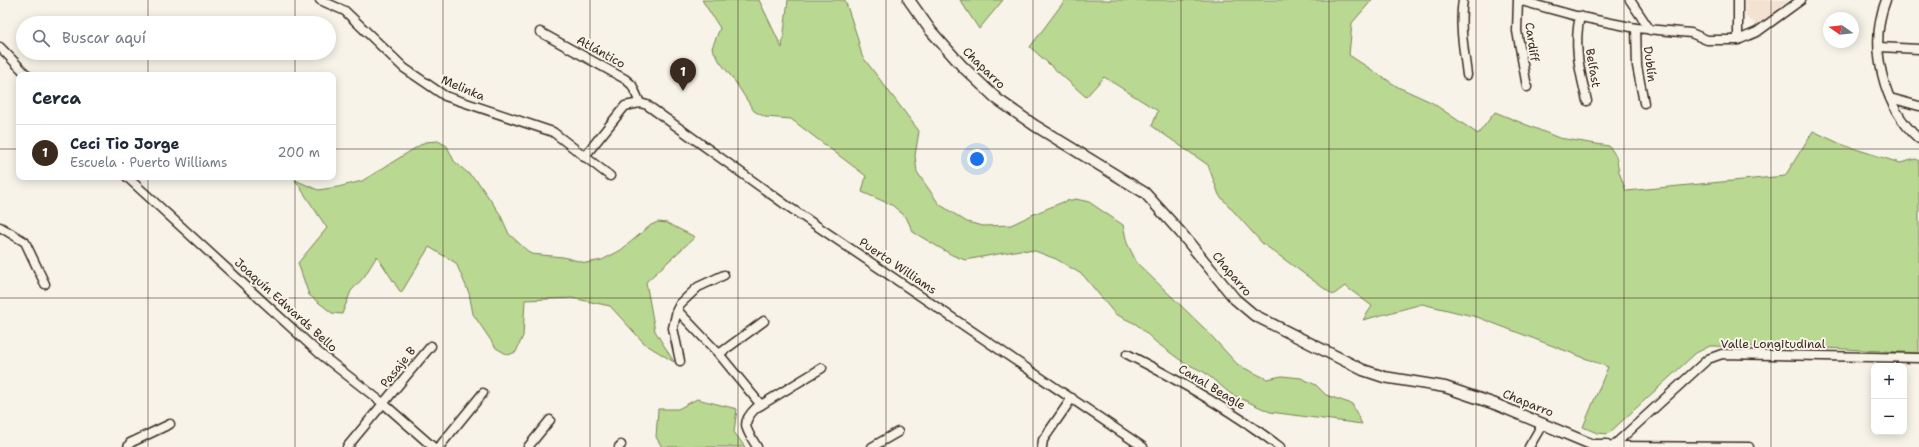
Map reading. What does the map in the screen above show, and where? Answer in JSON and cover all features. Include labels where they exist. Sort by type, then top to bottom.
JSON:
[{"type":"street","name":"Melinka","points":[[320,0],[345,11],[404,68],[445,96],[552,132],[610,176]]},
{"type":"street","name":"Chaparro","points":[[909,0],[931,31],[962,66],[997,99],[1034,125],[1145,193],[1235,299],[1254,316],[1363,370],[1384,377],[1445,387],[1543,423],[1593,446],[1609,446]]},
{"type":"street","points":[[1463,0],[1461,31],[1467,75]]},
{"type":"street","points":[[1518,0],[1580,16],[1636,28],[1691,33],[1707,40],[1738,40],[1757,32],[1801,0]]},
{"type":"street","name":"Cardiff","points":[[1518,0],[1518,31],[1527,87]]},
{"type":"street","points":[[1630,0],[1650,30]]},
{"type":"street","points":[[1738,0],[1738,40]]},
{"type":"street","points":[[1886,0],[1880,20],[1879,47],[1882,75],[1898,117],[1919,140]]},
{"type":"street","name":"Belfast","points":[[1580,16],[1577,31],[1576,54],[1587,101]]},
{"type":"street","name":"Dublín","points":[[1636,28],[1637,66],[1644,103]]},
{"type":"street","name":"Atlántico","points":[[540,32],[625,79],[636,92],[640,103]]},
{"type":"street","points":[[0,47],[24,72]]},
{"type":"street","points":[[1879,47],[1919,49]]},
{"type":"street","points":[[1890,98],[1919,106]]},
{"type":"street","points":[[584,157],[625,106],[640,103]]},
{"type":"street","name":"Puerto Williams","points":[[640,103],[647,105],[786,205],[1143,447]]},
{"type":"street","name":"Joaquín Edwards Bello","points":[[130,180],[319,353],[384,404],[433,447]]},
{"type":"street","points":[[0,227],[25,242],[45,284]]},
{"type":"street","points":[[680,361],[673,328],[680,304],[698,286],[724,275]]},
{"type":"street","points":[[677,310],[719,354],[761,405]]},
{"type":"street","points":[[719,354],[764,322]]},
{"type":"street","name":"Pasaje B","points":[[347,447],[431,346]]},
{"type":"street","name":"Canal Beagle","points":[[1126,354],[1168,374],[1248,422],[1280,447]]},
{"type":"street","name":"Valle Longitudinal","points":[[1609,446],[1708,359],[1715,355],[1919,358]]},
{"type":"street","points":[[757,447],[748,432],[745,422],[750,413],[822,368]]},
{"type":"street","points":[[439,447],[483,393]]},
{"type":"street","points":[[1042,447],[1043,440],[1072,398]]},
{"type":"street","points":[[528,447],[550,420]]},
{"type":"street","points":[[1529,447],[1543,423]]},
{"type":"street","points":[[128,447],[130,443],[170,424]]},
{"type":"street","points":[[872,447],[898,432]]},
{"type":"street","points":[[1609,446],[1749,447]]},
{"type":"shaded area","points":[[1746,0],[1789,0],[1757,25],[1745,16]]},
{"type":"green space","points":[[702,0],[759,0],[782,48],[788,0],[845,0],[862,56],[919,131],[915,156],[917,172],[939,204],[967,222],[983,226],[1011,225],[1063,202],[1076,199],[1089,202],[1123,225],[1127,243],[1137,263],[1205,329],[1238,365],[1267,379],[1282,376],[1301,378],[1316,385],[1326,395],[1352,404],[1362,424],[1270,412],[1231,394],[1204,372],[1183,362],[1157,343],[1136,324],[1115,314],[1083,275],[1056,259],[1035,251],[1020,250],[965,260],[952,255],[913,232],[906,217],[892,205],[862,192],[866,176],[791,119],[765,117],[754,111],[712,48],[720,28]]},
{"type":"green space","points":[[960,0],[1003,0],[979,29]]},
{"type":"green space","points":[[1065,0],[1372,0],[1352,23],[1349,55],[1398,87],[1431,102],[1478,134],[1495,112],[1559,138],[1609,146],[1616,156],[1619,172],[1626,191],[1785,176],[1813,131],[1843,145],[1900,163],[1916,159],[1919,161],[1919,353],[1826,348],[1710,346],[1696,353],[1608,434],[1597,433],[1583,427],[1608,367],[1477,317],[1422,304],[1363,320],[1372,306],[1345,286],[1333,295],[1262,243],[1219,195],[1208,165],[1152,126],[1158,111],[1104,77],[1086,97],[1030,47]]},
{"type":"green space","points":[[438,141],[447,146],[454,161],[478,182],[500,214],[509,234],[531,254],[563,257],[586,263],[602,260],[621,250],[651,225],[658,222],[667,223],[695,237],[646,282],[655,331],[674,362],[645,344],[610,306],[572,298],[525,300],[523,336],[516,352],[508,355],[496,348],[473,314],[469,293],[456,263],[429,247],[401,293],[377,256],[364,277],[351,291],[342,314],[332,313],[309,295],[298,263],[327,228],[295,180],[318,190],[362,181],[425,142]]},
{"type":"green space","points":[[697,399],[737,409],[734,432],[745,447],[662,447],[656,437],[658,409],[678,409]]},
{"type":"place","name":"Ceci Tio Jorge","points":[[683,91]]}]
